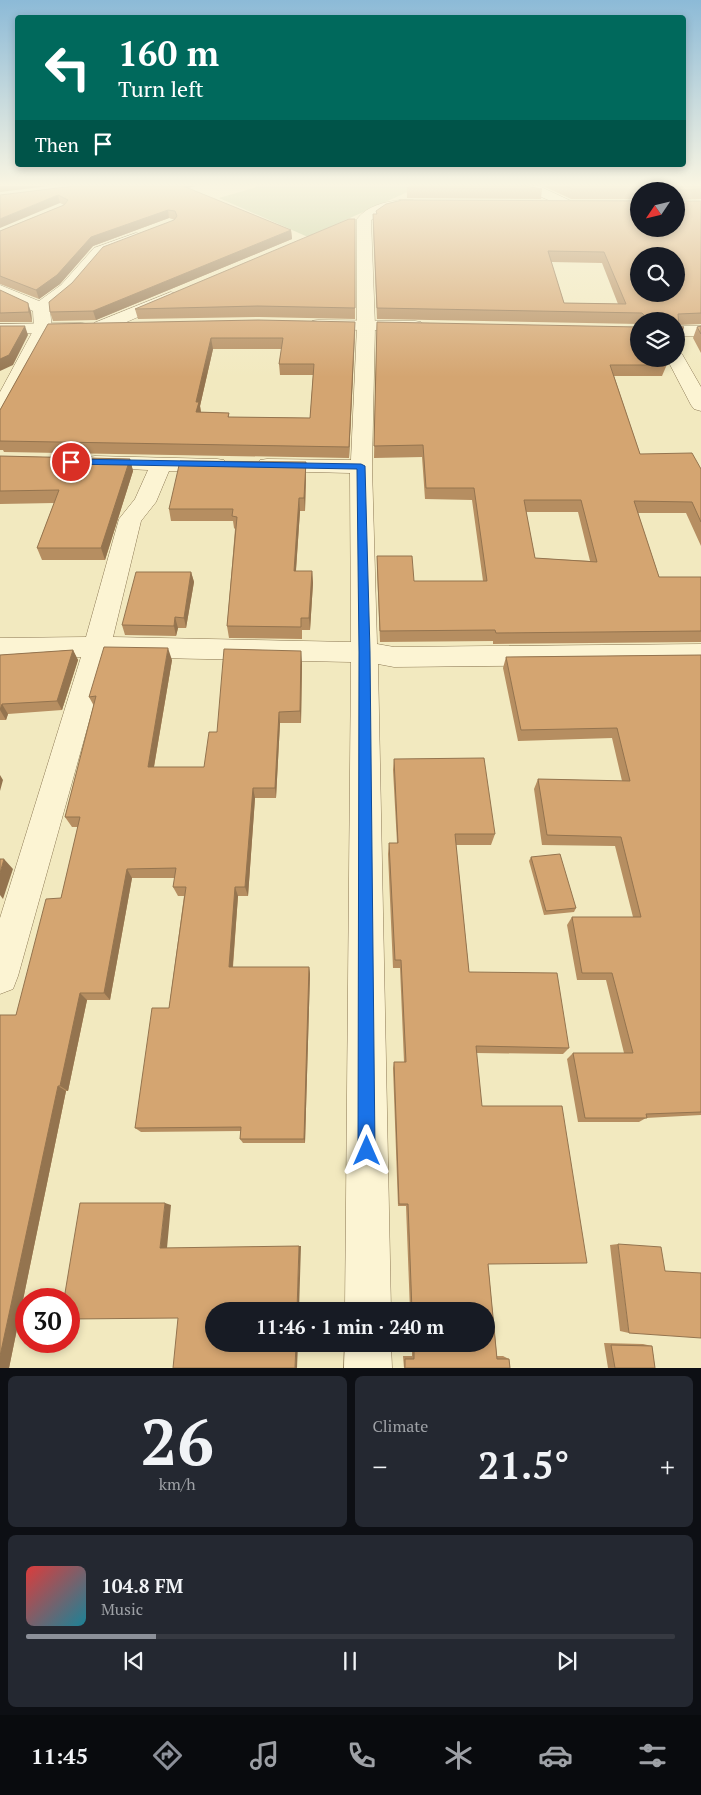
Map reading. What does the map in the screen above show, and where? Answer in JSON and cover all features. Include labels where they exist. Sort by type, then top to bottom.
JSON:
[{"type":"street","points":[[41,308],[67,288],[102,250]]},
{"type":"street","points":[[358,250],[366,326],[361,466],[368,1302]]},
{"type":"street","points":[[0,290],[41,308]]},
{"type":"street","points":[[100,327],[182,292]]},
{"type":"street","points":[[0,410],[43,330],[41,308]]},
{"type":"street","points":[[298,325],[434,327]]},
{"type":"street","points":[[0,329],[43,330],[150,326]]},
{"type":"street","points":[[685,331],[701,331]]},
{"type":"street","points":[[681,367],[701,405]]},
{"type":"street","points":[[0,382],[20,373]]},
{"type":"street","points":[[76,462],[361,466]]},
{"type":"street","points":[[0,976],[97,647],[130,519],[145,502],[161,464]]},
{"type":"street","points":[[0,648],[97,647],[364,652],[394,657],[701,654]]},
{"type":"street","points":[[368,1352],[368,1368]]},
{"type":"building","points":[[0,250],[80,250],[57,275],[36,290],[0,276]]},
{"type":"building","points":[[101,250],[243,250],[93,311],[50,312],[49,302],[72,283]]},
{"type":"building","points":[[276,250],[355,250],[355,308],[258,306],[135,309]]},
{"type":"building","points":[[375,250],[630,250],[630,302],[685,302],[685,250],[701,250],[701,313],[377,308]],"holes":[[[548,251],[604,252],[626,304],[564,303]]]},
{"type":"building","points":[[0,290],[28,303],[29,312],[0,313]]},
{"type":"building","points":[[258,320],[355,322],[349,447],[0,441],[0,410],[48,324]],"holes":[[[211,338],[283,338],[279,364],[314,364],[310,418],[228,417],[229,413],[196,412],[199,402],[196,402]]]},
{"type":"building","points":[[377,322],[630,327],[630,365],[610,365],[640,454],[692,453],[701,469],[701,522],[692,502],[634,501],[659,577],[701,577],[701,631],[496,633],[495,630],[380,631],[377,556],[412,556],[414,581],[487,581],[474,488],[426,488],[423,445],[374,446]],"holes":[[[524,500],[581,500],[597,562],[535,558]]]},
{"type":"building","points":[[0,326],[25,326],[9,355],[0,359]]},
{"type":"building","points":[[701,326],[701,334],[697,327]]},
{"type":"building","points":[[0,456],[130,459],[101,548],[37,548],[59,490],[0,491]]},
{"type":"building","points":[[180,461],[306,462],[304,498],[299,498],[294,571],[312,571],[309,618],[301,618],[301,627],[227,626],[237,517],[232,516],[233,509],[169,509]]},
{"type":"building","points":[[136,572],[191,572],[184,618],[175,617],[174,626],[122,625]]},
{"type":"building","points":[[104,647],[168,648],[148,767],[204,767],[209,732],[217,732],[224,649],[301,651],[300,711],[279,712],[275,788],[253,788],[245,887],[235,887],[229,967],[309,967],[304,1139],[240,1139],[241,1127],[135,1128],[152,1008],[169,1008],[186,887],[173,887],[176,868],[127,869],[104,993],[80,993],[0,1356],[0,1015],[16,1015],[46,899],[61,898],[80,817],[65,817],[96,696],[89,697]]},
{"type":"building","points":[[73,650],[57,701],[2,704],[0,710],[0,655]]},
{"type":"building","points":[[701,655],[701,1112],[646,1114],[647,1118],[585,1118],[573,1053],[633,1053],[612,973],[582,973],[572,917],[641,917],[621,837],[547,835],[538,779],[630,781],[617,728],[521,730],[506,657]]},
{"type":"building","points":[[484,758],[495,834],[455,834],[469,972],[557,973],[569,1048],[476,1046],[482,1106],[562,1106],[587,1263],[488,1264],[492,1302],[412,1302],[408,1204],[399,1204],[394,1062],[406,1062],[401,960],[395,960],[389,843],[398,843],[394,759]]},
{"type":"building","points":[[560,854],[576,908],[546,911],[531,857]]},
{"type":"building","points":[[0,859],[4,859],[0,873]]},
{"type":"building","points":[[80,1203],[165,1203],[160,1248],[299,1246],[297,1302],[205,1302],[205,1352],[296,1352],[295,1368],[173,1368],[178,1318],[80,1319],[80,1288],[66,1288]]},
{"type":"building","points":[[618,1244],[661,1247],[665,1271],[701,1273],[701,1338],[629,1333]]},
{"type":"building","points":[[495,1338],[497,1359],[509,1359],[510,1368],[405,1368],[405,1359],[414,1359],[414,1352],[495,1352]]},
{"type":"building","points":[[611,1345],[652,1346],[655,1368],[615,1368]]},
{"type":"route","points":[[71,462],[361,466],[367,1151]]}]
